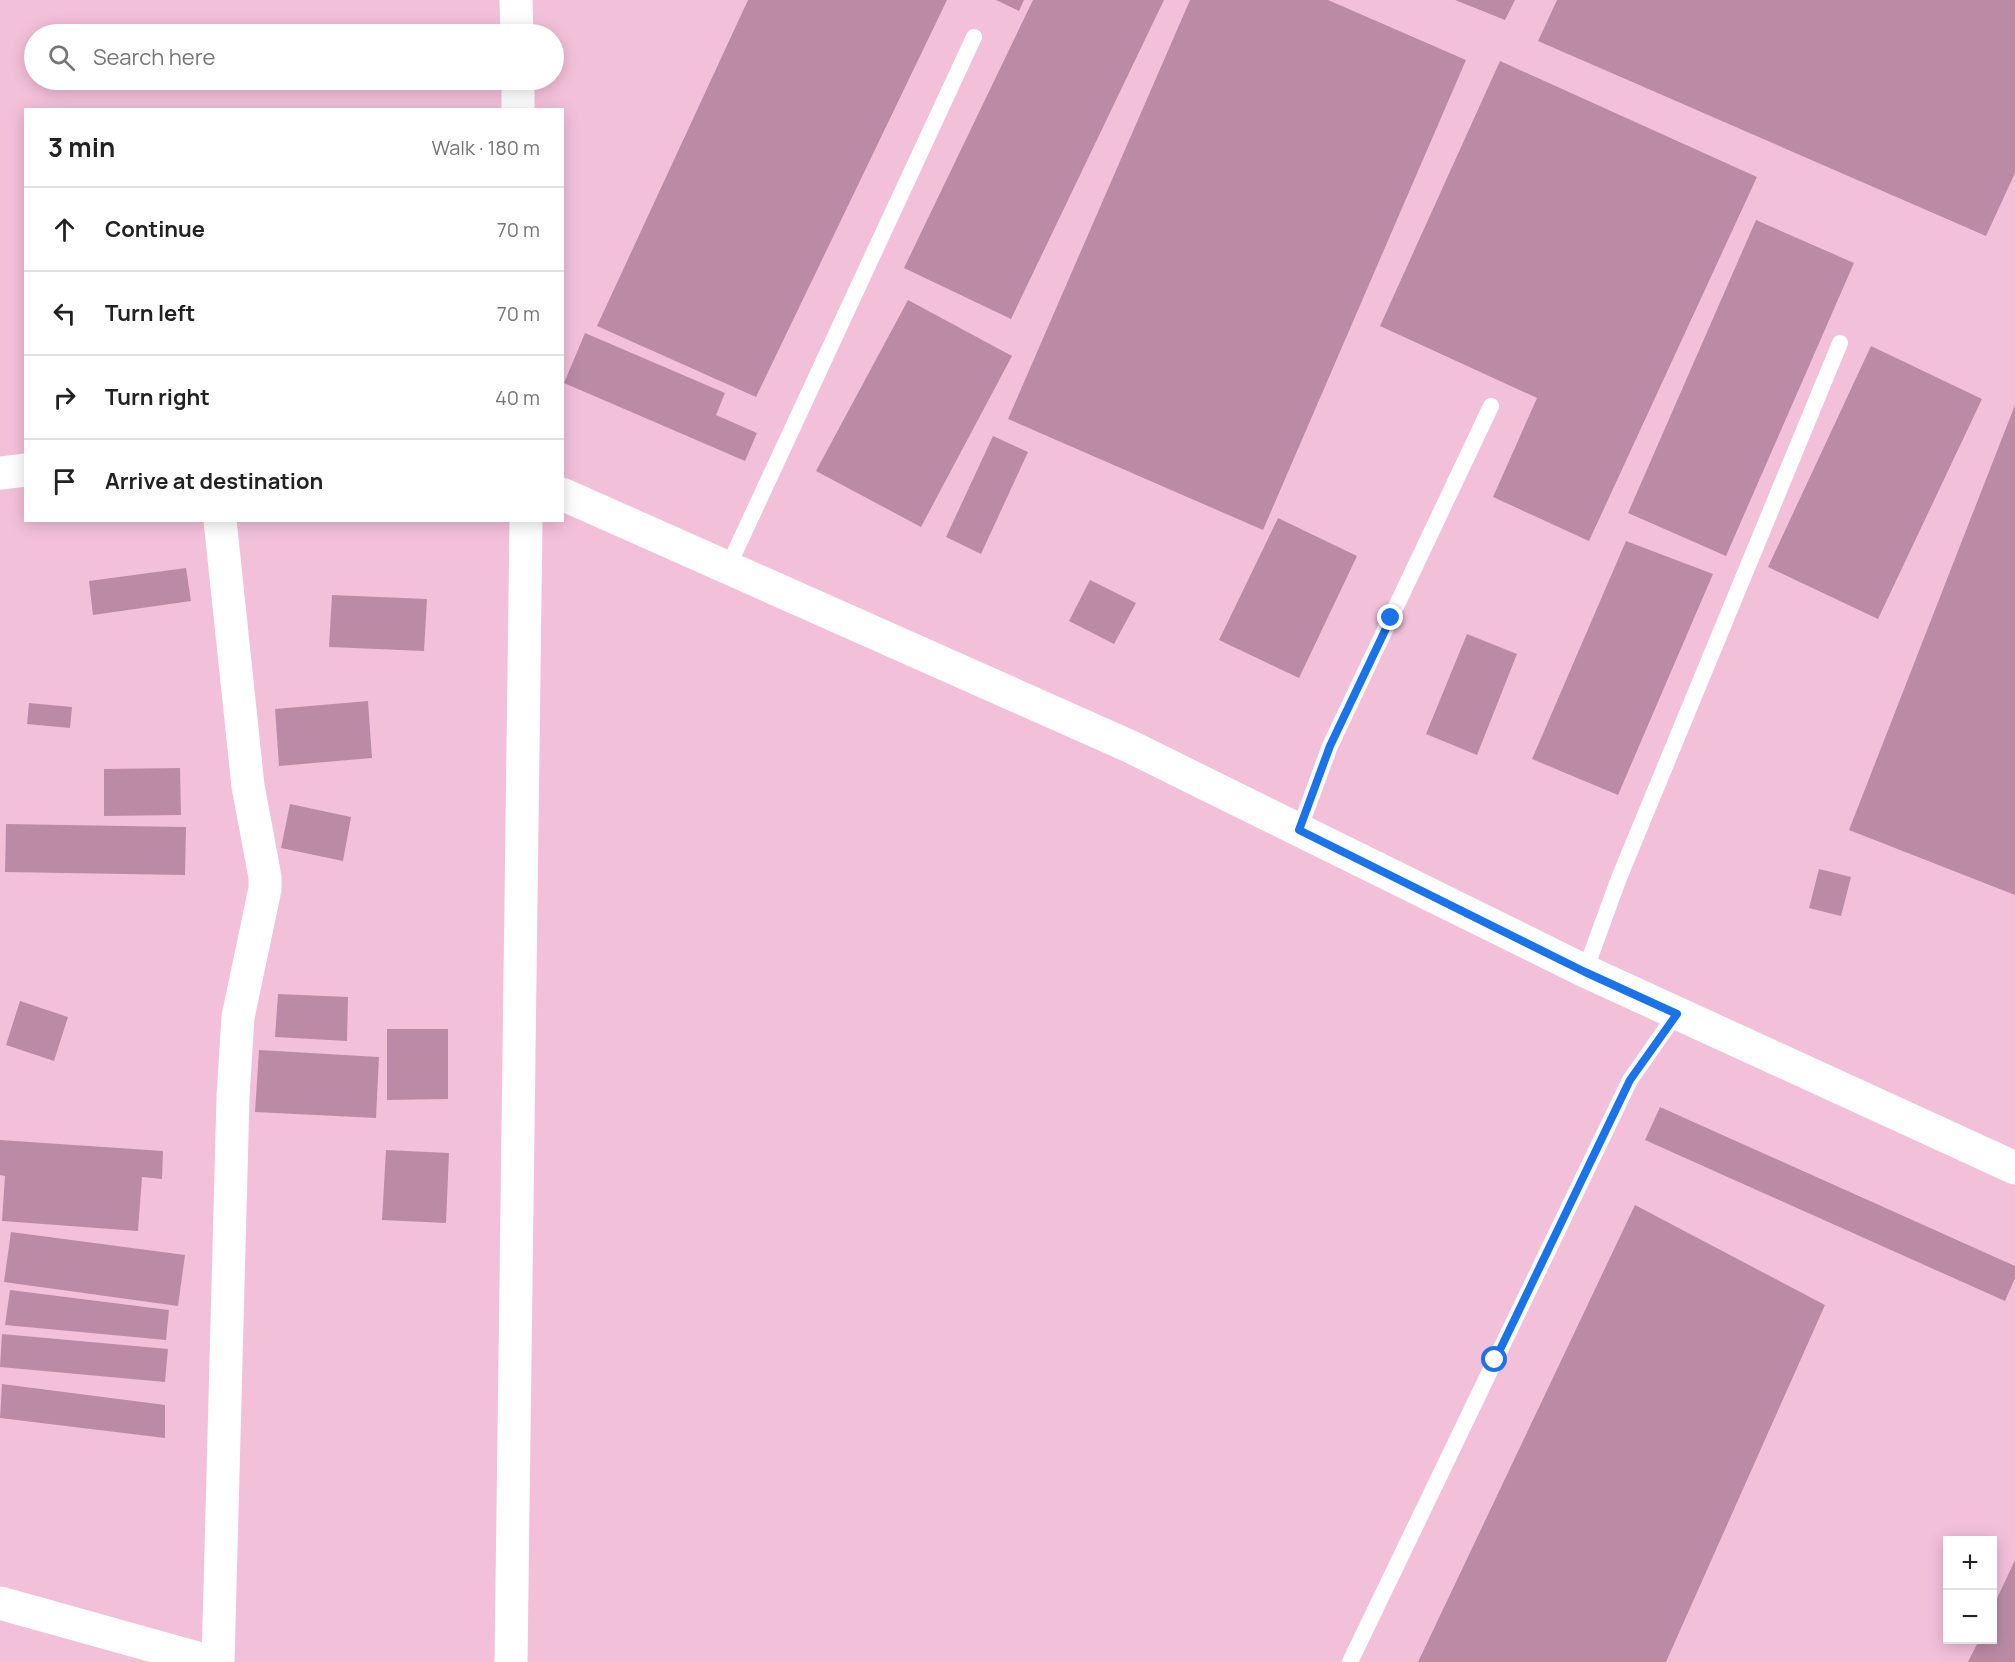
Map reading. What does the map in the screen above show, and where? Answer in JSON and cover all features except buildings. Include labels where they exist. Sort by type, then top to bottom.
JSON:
[{"type":"street","points":[[516,0],[517,24]]},
{"type":"street","points":[[518,90],[518,108]]},
{"type":"street","points":[[0,473],[24,470]]},
{"type":"street","points":[[564,495],[1129,746],[1585,972],[2015,1168]]},
{"type":"street","points":[[218,1662],[233,1096],[238,1017],[265,889],[265,877],[248,786],[220,522]]},
{"type":"street","points":[[511,1662],[526,522]]},
{"type":"street","points":[[0,1603],[211,1662]]},
{"type":"lane","points":[[728,567],[974,37]]},
{"type":"lane","points":[[1585,972],[1619,878],[1840,343]]},
{"type":"lane","points":[[1299,830],[1330,746],[1491,406]]},
{"type":"lane","points":[[1350,1662],[1630,1080],[1677,1014]]},
{"type":"route","points":[[1391,618],[1330,746],[1299,830],[1585,972],[1677,1014],[1630,1080],[1495,1360]]}]
